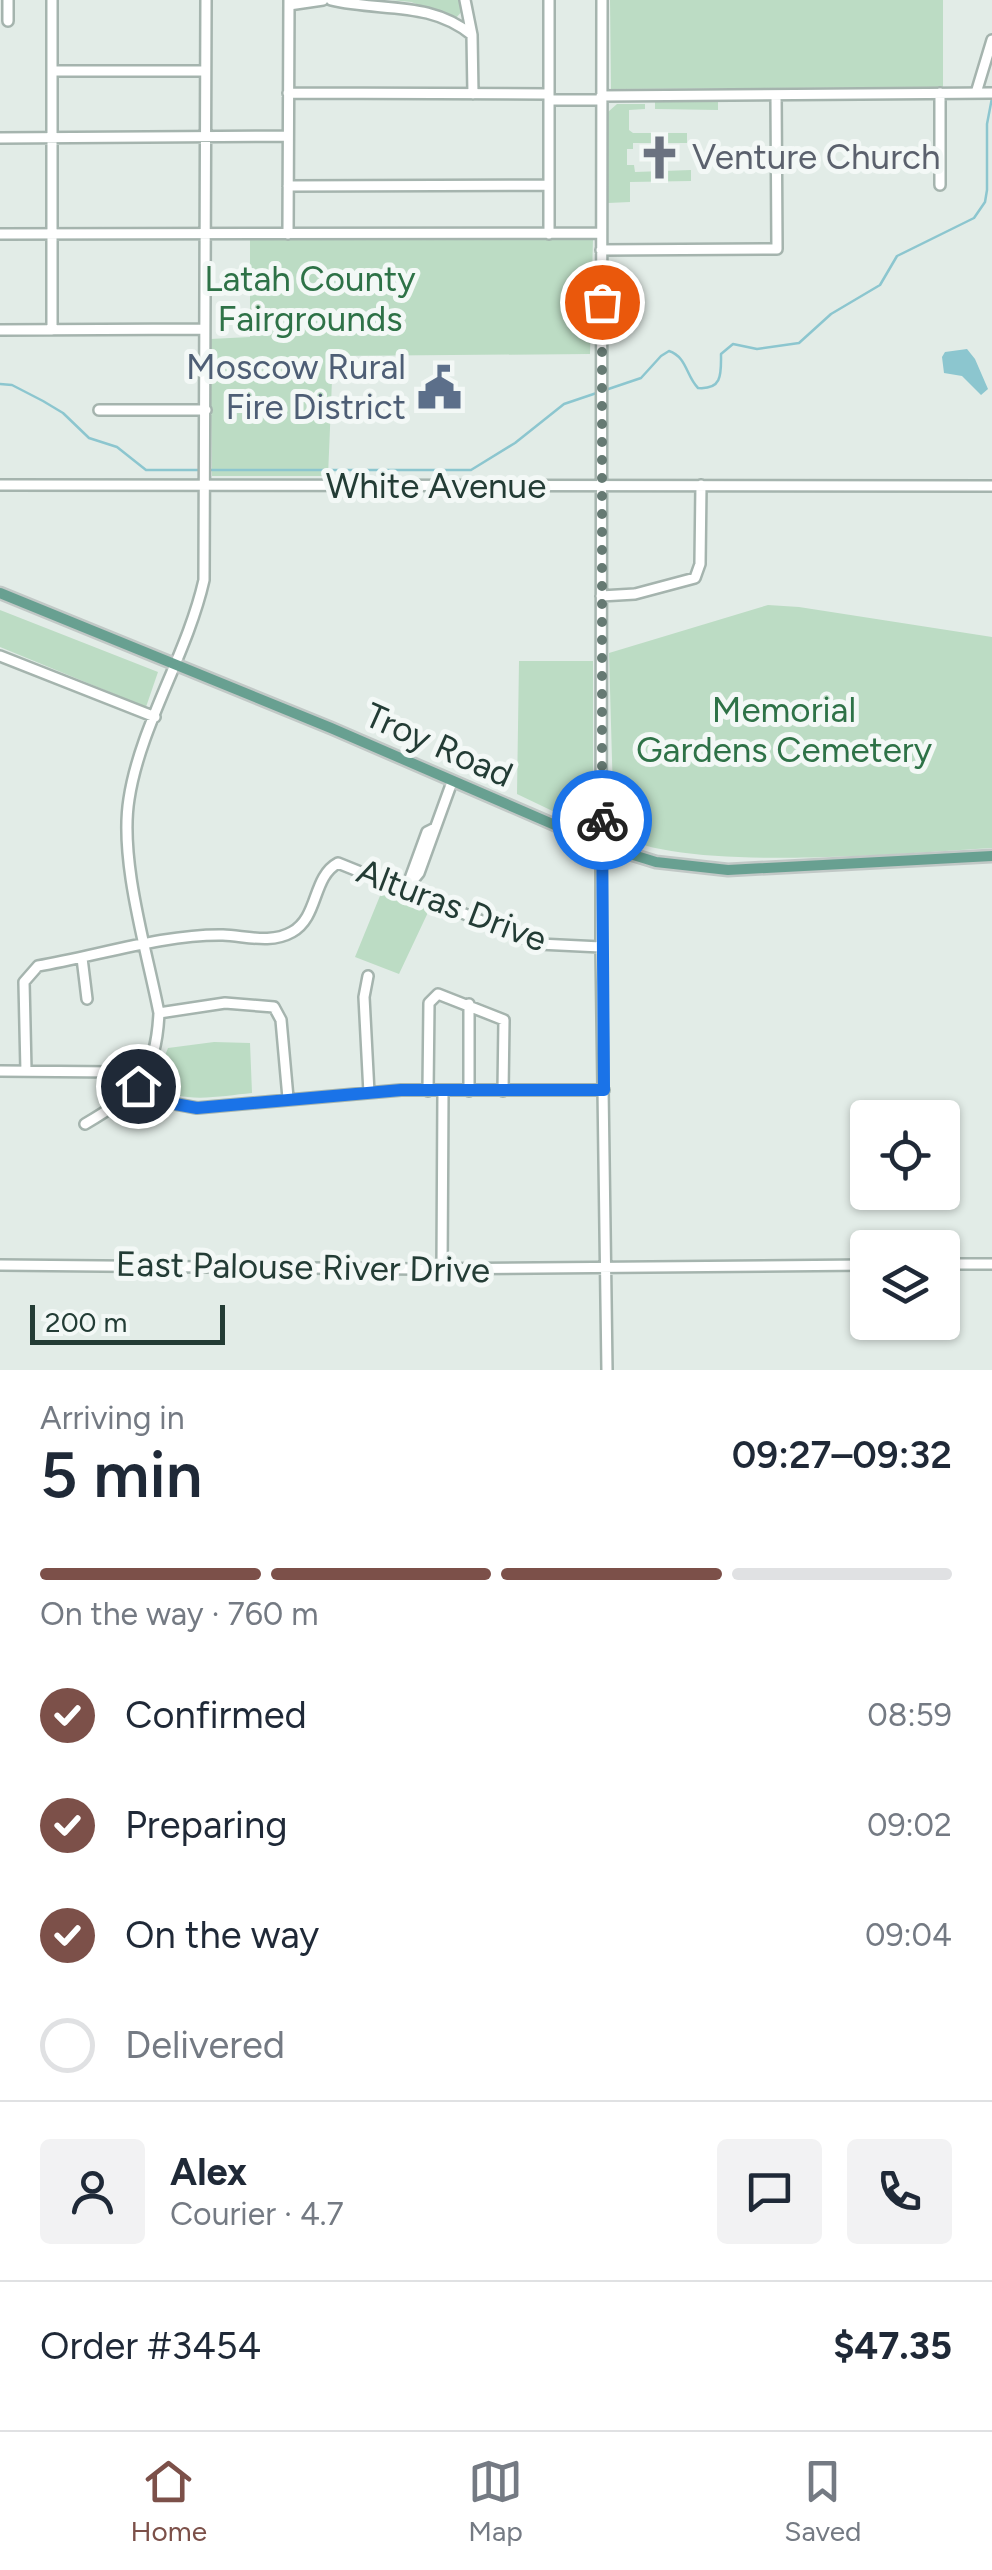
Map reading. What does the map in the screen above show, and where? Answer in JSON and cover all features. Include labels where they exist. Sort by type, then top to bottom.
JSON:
[{"type":"main road","name":"Troy Road","points":[[0,593],[331,728],[601,845],[668,864],[728,870],[992,856]]},
{"type":"street","points":[[8,0],[8,22]]},
{"type":"street","points":[[52,0],[52,330]]},
{"type":"street","points":[[86,1124],[124,1101],[138,1086],[154,1052],[159,1013],[131,869],[127,822],[139,759],[196,617],[204,580],[206,0]]},
{"type":"street","points":[[288,234],[289,3],[327,0],[418,10],[444,18],[472,35]]},
{"type":"street","points":[[465,0],[472,35],[473,94]]},
{"type":"street","points":[[549,0],[550,234]]},
{"type":"street","points":[[602,0],[600,947],[607,1370]]},
{"type":"street","points":[[976,93],[992,40]]},
{"type":"street","points":[[52,71],[205,71]]},
{"type":"street","points":[[288,93],[602,98],[990,93]]},
{"type":"street","points":[[940,93],[940,185]]},
{"type":"street","points":[[601,250],[777,250],[776,95]]},
{"type":"street","points":[[0,138],[288,136]]},
{"type":"street","points":[[288,186],[550,185]]},
{"type":"street","points":[[0,234],[602,234]]},
{"type":"street","points":[[0,330],[204,329]]},
{"type":"street","points":[[99,410],[206,410]]},
{"type":"street","name":"White Avenue","points":[[0,485],[992,486]]},
{"type":"street","points":[[600,596],[657,590],[695,578],[699,570],[700,485]]},
{"type":"street","points":[[0,656],[155,718]]},
{"type":"street","points":[[406,889],[452,782]]},
{"type":"street","name":"Alturas Drive","points":[[26,1071],[24,982],[38,966],[214,935],[274,939],[288,935],[308,917],[324,876],[338,863],[538,944],[600,947]]},
{"type":"street","points":[[82,958],[88,999]]},
{"type":"street","points":[[368,976],[364,998],[370,1092]]},
{"type":"street","points":[[428,1091],[429,1003],[432,997],[446,995],[504,1020],[503,1091]]},
{"type":"street","points":[[159,1013],[225,1004],[274,1007],[282,1020],[288,1098]]},
{"type":"street","points":[[469,1004],[469,1091]]},
{"type":"street","points":[[0,1071],[108,1070],[164,1102],[197,1108],[370,1092],[604,1090]]},
{"type":"street","points":[[442,1269],[443,1091]]},
{"type":"street","points":[[960,1264],[992,1264]]},
{"type":"street","name":"East Palouse River Drive","points":[[0,1265],[442,1269],[850,1265]]},
{"type":"green space","points":[[391,0],[459,0],[463,10],[456,18],[411,2]]},
{"type":"green space","points":[[610,0],[943,0],[943,87],[611,89]]},
{"type":"green space","points":[[718,100],[718,110],[655,109],[655,101]]},
{"type":"green space","points":[[617,104],[645,104],[645,109],[629,110],[629,130],[633,133],[687,133],[687,143],[633,143],[633,149],[627,149],[627,165],[634,165],[635,172],[691,170],[691,181],[630,182],[630,202],[608,203],[608,112]]},
{"type":"green space","name":"Latah County Fairgrounds","points":[[593,239],[590,354],[333,356],[328,476],[212,476],[210,339],[250,337],[250,240]]},
{"type":"green space","name":"Memorial Gardens Cemetery","points":[[768,605],[992,637],[992,848],[853,856],[735,857],[683,853],[641,844],[614,830],[609,653]]},
{"type":"green space","points":[[0,610],[158,672],[146,707],[0,647]]},
{"type":"green space","points":[[519,661],[593,661],[593,821],[586,827],[517,794]]},
{"type":"green space","points":[[384,886],[431,906],[399,974],[355,957]]},
{"type":"green space","points":[[214,1042],[250,1043],[252,1093],[188,1097],[153,1085],[168,1048]]},
{"type":"water","points":[[967,349],[988,389],[981,395],[962,376],[944,373],[945,352]]},
{"type":"waterway","points":[[0,384],[12,385],[43,401],[63,413],[89,438],[117,447],[146,470],[471,470],[515,443],[564,404],[641,378],[669,351],[683,362],[698,388],[706,388],[719,379],[721,354],[733,344],[757,349],[799,343],[831,314],[880,285],[897,256],[974,218],[985,202],[987,190],[987,124],[992,98]]},
{"type":"way so far","points":[[602,302],[602,820]]},
{"type":"place","name":"Venture Church","points":[[659,157]]},
{"type":"place","name":"Moscow Rural Fire District","points":[[439,387]]},
{"type":"route","points":[[138,1086],[164,1102],[197,1108],[401,1090],[604,1090],[602,820]]}]
